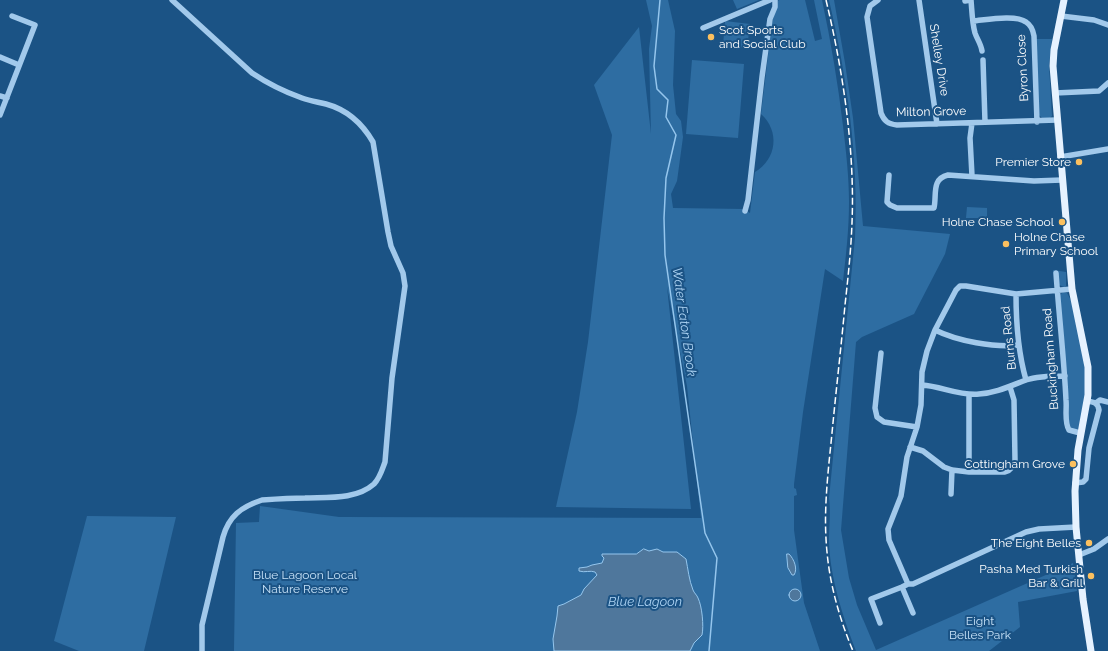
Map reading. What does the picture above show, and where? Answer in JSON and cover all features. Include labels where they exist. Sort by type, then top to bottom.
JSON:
[{"type":"main road","points":[[1064,0],[1054,50],[1053,66],[1072,289],[1088,367],[1087,401],[1080,433],[1075,483],[1076,527],[1083,599],[1091,651]]},
{"type":"street","points":[[172,0],[252,73],[300,97],[341,109],[356,119],[366,131],[373,142],[391,246],[403,273],[405,286],[392,378],[385,462],[381,474],[375,483],[356,493],[342,496],[262,500],[252,503],[230,519],[222,537],[206,605],[202,625],[202,651]]},
{"type":"street","points":[[703,28],[770,0]]},
{"type":"street","points":[[745,212],[748,200],[770,19],[775,7],[775,0]]},
{"type":"street","name":"Milton Grove","points":[[878,0],[870,6],[868,17],[882,118],[891,125],[1037,122],[1057,120]]},
{"type":"street","name":"Shelley Drive","points":[[919,0],[937,124]]},
{"type":"street","points":[[965,1],[971,0],[975,32],[982,51]]},
{"type":"street","points":[[0,115],[35,26],[12,16]]},
{"type":"street","points":[[1061,16],[1094,20],[1108,25]]},
{"type":"street","name":"Byron Close","points":[[973,21],[1016,18],[1030,25],[1034,36],[1037,122]]},
{"type":"street","points":[[0,57],[19,65]]},
{"type":"street","points":[[983,60],[985,122]]},
{"type":"street","points":[[1055,94],[1099,91],[1108,83]]},
{"type":"street","points":[[0,96],[7,98]]},
{"type":"street","points":[[972,123],[970,138],[972,176]]},
{"type":"street","points":[[1060,157],[1108,149]]},
{"type":"street","points":[[889,175],[887,198],[890,205],[897,208],[934,208],[936,183],[943,176],[948,175],[1034,181],[1062,180]]},
{"type":"street","name":"Buckingham Road","points":[[1056,273],[1065,376],[1067,409],[1066,426],[1069,430],[1080,433]]},
{"type":"street","points":[[908,584],[888,535],[889,523],[901,496],[907,457],[918,427],[924,361],[935,330],[956,290],[960,286],[966,286],[1016,294],[1072,289]]},
{"type":"street","name":"Burns Road","points":[[1016,294],[1016,316],[1019,345],[1026,380]]},
{"type":"street","points":[[935,330],[956,338],[1003,346],[1019,345]]},
{"type":"street","points":[[881,353],[875,408],[877,417],[884,422],[918,427]]},
{"type":"street","points":[[922,385],[933,386],[958,393],[989,393],[1038,377],[1065,376]]},
{"type":"street","points":[[910,447],[923,451],[944,467],[952,470],[969,472],[1009,471],[1014,465],[1014,400],[1010,387]]},
{"type":"street","points":[[969,394],[969,472]]},
{"type":"street","points":[[1087,401],[1096,403],[1100,400],[1108,402]]},
{"type":"street","points":[[1075,483],[1083,482],[1086,479],[1089,448],[1099,410],[1096,403]]},
{"type":"street","points":[[951,494],[952,470]]},
{"type":"street","points":[[880,623],[871,599],[908,584],[913,584],[1026,532],[1039,529],[1076,527]]},
{"type":"street","points":[[1079,555],[1094,549],[1108,539]]},
{"type":"street","points":[[902,587],[913,614]]},
{"type":"green space","name":"Blue Lagoon Local Nature Reserve","points":[[646,0],[668,0],[675,31],[673,85],[676,114],[681,121],[683,137],[677,181],[671,194],[673,208],[743,209],[750,213],[755,172],[768,160],[772,152],[773,136],[771,128],[761,114],[772,23],[778,1],[805,0],[815,41],[822,39],[814,0],[822,0],[841,110],[847,164],[849,202],[848,232],[843,281],[825,269],[803,412],[794,484],[797,495],[794,496],[794,530],[804,603],[820,651],[234,651],[236,523],[259,522],[260,506],[339,517],[701,518],[687,386],[667,287],[691,509],[556,507],[577,412],[588,342],[612,135],[594,85],[639,27],[651,134],[649,49],[652,26]]},
{"type":"green space","points":[[733,0],[759,0],[737,9]]},
{"type":"green space","name":"Eight Belles Park","points":[[829,0],[834,0],[845,63],[853,118],[863,226],[950,234],[945,254],[914,314],[862,337],[856,342],[841,530],[849,578],[857,605],[876,650],[1073,563],[1077,591],[1018,602],[1020,627],[989,651],[856,651],[846,625],[838,597],[830,555],[829,498],[855,238],[856,208],[850,118],[841,59]]},
{"type":"green space","points":[[725,21],[750,24],[747,48],[723,46]]},
{"type":"green space","points":[[1036,39],[1052,39],[1049,66],[1052,116],[1049,119],[1043,119],[1039,115]]},
{"type":"green space","points":[[692,60],[744,64],[738,138],[686,134]]},
{"type":"green space","points":[[967,207],[987,208],[987,218],[966,218]]},
{"type":"green space","points":[[1053,270],[1066,272],[1066,286],[1064,287],[1059,285],[1058,273],[1053,273]]},
{"type":"green space","points":[[1063,292],[1067,293],[1073,304],[1085,367],[1086,395],[1080,428],[1077,430],[1071,429],[1068,424],[1069,403],[1059,296]]},
{"type":"green space","points":[[87,516],[176,517],[144,651],[79,651],[54,641]]},
{"type":"water","name":"Blue Lagoon","points":[[644,549],[649,551],[657,549],[663,552],[677,552],[686,559],[693,591],[698,597],[701,606],[703,621],[702,635],[694,643],[690,651],[554,651],[553,639],[558,606],[581,595],[584,589],[597,575],[593,571],[579,571],[579,568],[602,563],[604,558],[602,554],[636,554]]},
{"type":"water","points":[[787,554],[791,556],[795,564],[796,570],[794,575],[792,575],[788,568]]},
{"type":"water","points":[[795,589],[799,591],[801,595],[799,599],[795,601],[791,599],[789,595],[791,591]]},
{"type":"waterway","name":"Water Eaton Brook","points":[[660,0],[654,66],[657,89],[668,100],[666,117],[676,135],[666,178],[664,218],[665,255],[705,533],[717,558],[709,651]]},
{"type":"railway","points":[[826,0],[838,55],[850,139],[852,167],[852,233],[828,478],[826,537],[828,565],[833,590],[853,651]]},
{"type":"place","name":"Scot Sports and Social Club","points":[[711,37]]},
{"type":"place","name":"Premier Store","points":[[1079,162]]},
{"type":"place","name":"Holne Chase School","points":[[1062,222]]},
{"type":"place","name":"Holne Chase Primary School","points":[[1006,244]]},
{"type":"place","name":"Cottingham Grove","points":[[1073,464]]},
{"type":"place","name":"The Eight Belles","points":[[1089,543]]},
{"type":"place","name":"Pasha Med Turkish Bar & Grill","points":[[1091,576]]}]
